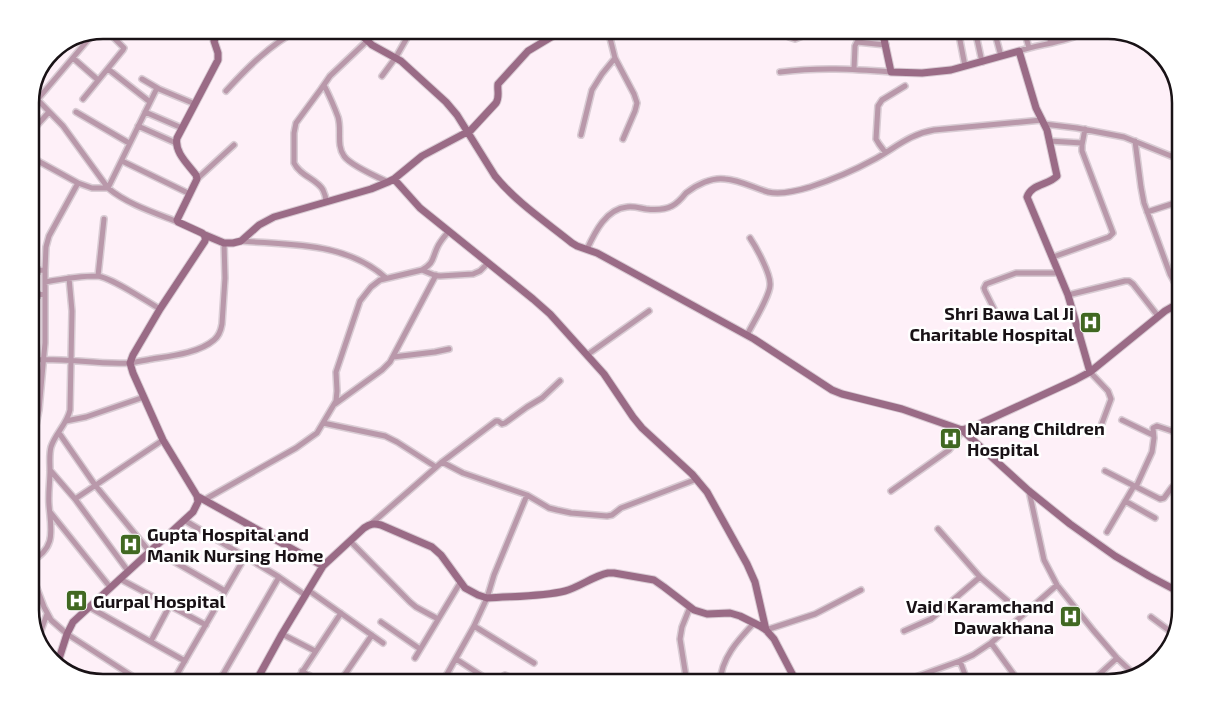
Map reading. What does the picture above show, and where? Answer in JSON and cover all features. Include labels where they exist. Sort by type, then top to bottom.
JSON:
[{"type":"street","points":[[83,99],[122,52],[124,48],[115,39]]},
{"type":"street","points":[[197,179],[176,144],[182,128],[218,60],[215,39]]},
{"type":"street","points":[[226,90],[263,54],[283,39]]},
{"type":"street","points":[[382,76],[406,39]]},
{"type":"street","points":[[240,241],[259,225],[274,217],[371,189],[391,181],[422,156],[467,132],[496,103],[498,84],[523,56],[548,39]]},
{"type":"street","points":[[610,39],[615,58],[637,103],[623,140]]},
{"type":"street","points":[[884,39],[891,72]]},
{"type":"street","points":[[960,39],[965,66]]},
{"type":"street","points":[[977,39],[982,62]]},
{"type":"street","points":[[996,39],[1001,56]]},
{"type":"street","points":[[1026,39],[1029,48]]},
{"type":"street","points":[[1050,39],[1051,43]]},
{"type":"street","points":[[780,72],[854,69],[891,72],[938,72],[1066,39]]},
{"type":"street","points":[[39,98],[87,41]]},
{"type":"street","points":[[326,202],[323,190],[296,167],[294,158],[296,123],[335,71],[367,41],[396,57],[446,102],[457,115],[495,176],[507,189],[572,243],[597,253],[747,334],[837,393],[894,406],[962,430],[1050,509],[1115,556],[1172,588]]},
{"type":"street","points":[[854,69],[855,46],[857,42],[886,45]]},
{"type":"street","points":[[1019,51],[1036,108],[1049,141],[1057,176],[1054,180],[1031,190],[1028,197],[1068,295],[1090,372],[1108,391],[1111,399],[1098,434]]},
{"type":"street","points":[[73,58],[98,80]]},
{"type":"street","points":[[581,135],[592,90],[615,58]]},
{"type":"street","points":[[108,69],[150,102]]},
{"type":"street","points":[[142,79],[157,88],[195,104]]},
{"type":"street","points":[[324,85],[340,124],[340,147],[344,156],[350,162],[391,181],[420,208],[542,307],[604,374],[632,417],[697,479],[712,499],[751,573],[758,592],[766,630]]},
{"type":"street","points":[[885,152],[876,139],[878,106],[885,98],[905,86]]},
{"type":"street","points":[[108,188],[157,88]]},
{"type":"street","points":[[39,100],[63,126],[108,188],[125,200],[224,243],[240,241],[332,250],[364,262],[386,278]]},
{"type":"street","points":[[39,123],[49,112]]},
{"type":"street","points":[[76,112],[129,143]]},
{"type":"street","points":[[144,112],[182,128]]},
{"type":"street","points":[[587,249],[597,229],[616,210],[631,207],[666,208],[677,203],[688,192],[699,185],[716,179],[732,180],[776,193],[800,190],[842,175],[874,159],[916,134],[934,130],[1043,122],[1124,137],[1172,156]]},
{"type":"street","points":[[138,126],[176,144]]},
{"type":"street","points":[[1053,257],[1109,237],[1113,233],[1082,151],[1085,129]]},
{"type":"street","points":[[1049,141],[1082,142]]},
{"type":"street","points":[[1135,141],[1141,187],[1147,212],[1172,278]]},
{"type":"street","points":[[178,222],[177,218],[197,179],[234,145]]},
{"type":"street","points":[[122,161],[190,194]]},
{"type":"street","points":[[39,162],[78,183],[92,188],[108,188]]},
{"type":"street","points":[[39,410],[45,343],[46,247],[49,236],[78,183]]},
{"type":"street","points":[[1147,212],[1172,204]]},
{"type":"street","points":[[98,276],[104,219]]},
{"type":"street","points":[[59,658],[67,634],[74,622],[193,512],[200,498],[296,448],[317,433],[336,401],[336,372],[360,301],[371,287],[380,280],[422,270],[431,264],[439,244],[449,231]]},
{"type":"street","points":[[205,235],[205,241],[160,309],[133,355],[130,363],[133,373],[163,440],[200,498],[323,566]]},
{"type":"street","points":[[747,334],[770,286],[770,280],[750,238]]},
{"type":"street","points":[[39,359],[130,363],[192,351],[212,342],[221,330],[222,324],[225,278],[224,243]]},
{"type":"street","points":[[422,270],[436,275],[473,274],[480,271],[488,263]]},
{"type":"street","points":[[39,270],[45,270]]},
{"type":"street","points":[[995,311],[984,288],[986,284],[1016,273],[1059,273]]},
{"type":"street","points":[[334,404],[382,370],[390,362],[436,275]]},
{"type":"street","points":[[45,282],[98,276],[111,280],[160,309]]},
{"type":"street","points":[[39,556],[49,543],[52,529],[49,496],[51,447],[66,421],[71,404],[72,311],[69,278]]},
{"type":"street","points":[[1068,295],[1129,281],[1134,284],[1158,316]]},
{"type":"street","points":[[39,295],[45,294]]},
{"type":"street","points":[[891,491],[949,450],[962,430],[977,426],[1090,372],[1158,316],[1172,307]]},
{"type":"street","points":[[587,355],[649,311]]},
{"type":"street","points":[[393,357],[449,349]]},
{"type":"street","points":[[260,674],[323,566],[364,528],[442,462],[496,421],[504,424],[539,400],[560,381]]},
{"type":"street","points":[[66,421],[86,417],[144,398]]},
{"type":"street","points":[[1122,420],[1153,435]]},
{"type":"street","points":[[323,423],[385,436],[436,468]]},
{"type":"street","points":[[1107,532],[1135,486],[1152,452],[1153,430],[1155,426],[1172,431]]},
{"type":"street","points":[[59,432],[95,485],[149,551],[173,561],[225,591]]},
{"type":"street","points":[[75,499],[163,440]]},
{"type":"street","points":[[442,462],[469,475],[526,495],[550,508],[571,513],[608,516],[621,508],[697,479]]},
{"type":"street","points":[[50,470],[75,499],[128,571]]},
{"type":"street","points":[[1105,471],[1162,499],[1172,487]]},
{"type":"street","points":[[1029,491],[1044,560],[1057,585],[1093,630],[1130,670]]},
{"type":"street","points":[[447,674],[487,598],[494,575],[526,495]]},
{"type":"street","points":[[1125,501],[1155,518]]},
{"type":"street","points":[[50,512],[110,587]]},
{"type":"street","points":[[184,520],[279,578],[307,592],[383,642]]},
{"type":"street","points":[[370,524],[381,525],[432,547],[441,555],[465,588],[478,596],[487,598],[564,592],[603,574],[614,573],[654,580],[701,613],[724,612],[735,614],[766,630],[774,640],[792,674]]},
{"type":"street","points":[[938,529],[980,577],[1023,614]]},
{"type":"street","points":[[350,541],[410,602],[438,619]]},
{"type":"street","points":[[177,674],[245,557]]},
{"type":"street","points":[[904,631],[932,620],[980,577]]},
{"type":"street","points":[[223,674],[279,578]]},
{"type":"street","points":[[120,579],[206,625]]},
{"type":"street","points":[[415,658],[460,582]]},
{"type":"street","points":[[926,674],[973,655],[991,643],[1057,585]]},
{"type":"street","points":[[766,630],[815,614],[861,590]]},
{"type":"street","points":[[39,596],[51,620],[67,634],[129,674]]},
{"type":"street","points":[[150,641],[170,605]]},
{"type":"street","points":[[89,607],[185,661]]},
{"type":"street","points":[[685,674],[680,634],[690,607]]},
{"type":"street","points":[[300,674],[341,613]]},
{"type":"street","points":[[42,629],[47,614]]},
{"type":"street","points":[[1152,617],[1169,630]]},
{"type":"street","points":[[381,622],[420,650]]},
{"type":"street","points":[[720,674],[726,659],[736,644],[754,624]]},
{"type":"street","points":[[474,626],[534,663]]},
{"type":"street","points":[[282,634],[315,651]]},
{"type":"street","points":[[345,674],[372,635]]},
{"type":"street","points":[[991,643],[1013,674]]},
{"type":"street","points":[[1100,674],[1117,658]]},
{"type":"street","points":[[456,659],[480,674]]},
{"type":"street","points":[[960,661],[965,674]]},
{"type":"street","points":[[302,671],[307,674]]},
{"type":"place","name":"Shri Bawa Lal Ji Charitable Hospital","points":[[1090,323]]},
{"type":"place","name":"Narang Children Hospital","points":[[951,438]]},
{"type":"place","name":"Gupta Hospital and Manik Nursing Home","points":[[131,544]]},
{"type":"place","name":"Gurpal Hospital","points":[[77,601]]},
{"type":"place","name":"Vaid Karamchand Dawakhana","points":[[1070,616]]}]
